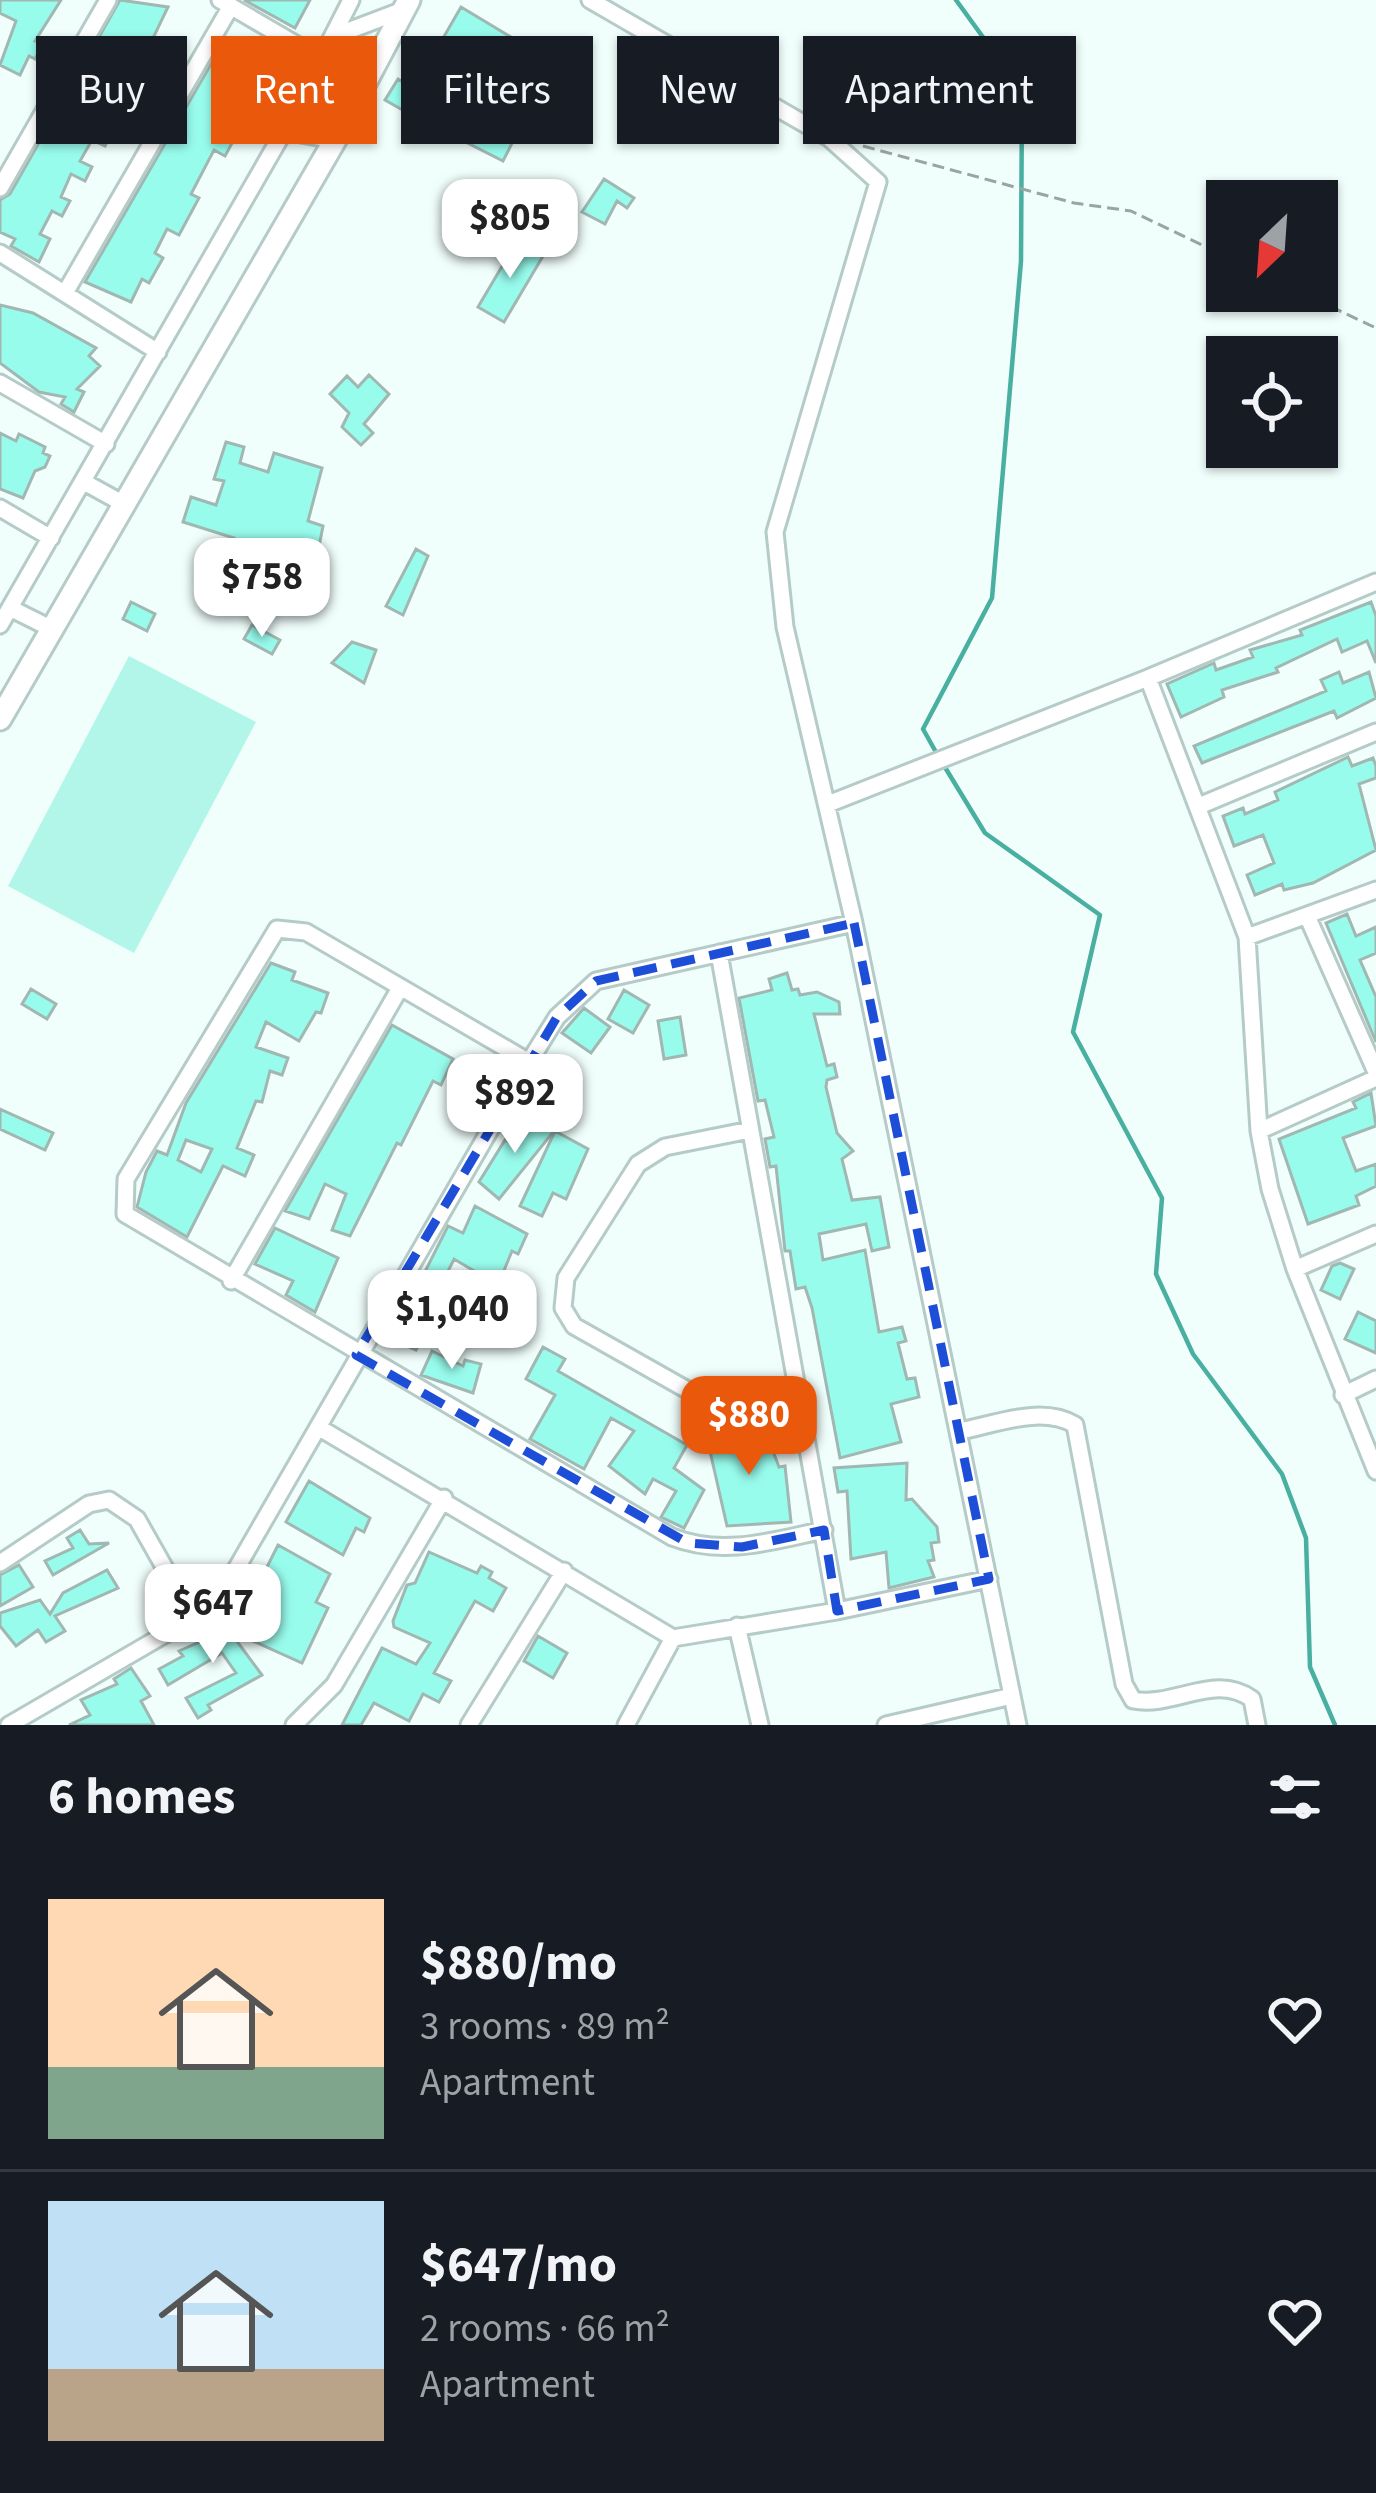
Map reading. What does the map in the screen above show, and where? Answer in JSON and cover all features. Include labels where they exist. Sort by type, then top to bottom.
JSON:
[{"type":"street","points":[[0,188],[108,0]]},
{"type":"street","points":[[333,36],[351,0]]},
{"type":"street","points":[[590,0],[803,122]]},
{"type":"street","points":[[65,293],[225,3],[282,36]]},
{"type":"street","points":[[334,36],[406,5]]},
{"type":"street","points":[[377,59],[406,5]]},
{"type":"street","points":[[0,625],[277,144]]},
{"type":"street","points":[[0,719],[332,144]]},
{"type":"street","points":[[837,144],[878,182],[879,191],[775,532],[785,627],[854,923],[1018,1725]]},
{"type":"street","points":[[0,254],[158,352]]},
{"type":"street","points":[[0,383],[106,444]]},
{"type":"street","points":[[84,482],[124,504]]},
{"type":"street","points":[[0,508],[51,538]]},
{"type":"street","points":[[828,803],[1148,678],[1376,581]]},
{"type":"street","points":[[10,608],[52,629]]},
{"type":"street","points":[[1148,678],[1247,937],[1259,1131],[1270,1190],[1294,1270],[1376,1471]]},
{"type":"street","points":[[1199,806],[1376,732]]},
{"type":"street","points":[[1247,937],[1376,890]]},
{"type":"street","points":[[1259,1131],[1376,1075],[1308,918]]},
{"type":"street","points":[[9,1725],[193,1618],[236,1575],[356,1354],[557,1017],[596,981],[854,923]]},
{"type":"street","points":[[529,1062],[306,932],[277,929],[126,1179],[122,1203],[134,1224],[688,1543],[742,1547],[824,1530]]},
{"type":"street","points":[[719,953],[837,1611]]},
{"type":"street","points":[[231,1281],[400,988]]},
{"type":"street","points":[[750,1130],[665,1147],[638,1164],[566,1278],[562,1308],[574,1326],[705,1400],[726,1405],[797,1396]]},
{"type":"street","points":[[1294,1270],[1376,1234]]},
{"type":"street","points":[[1343,1394],[1376,1379]]},
{"type":"street","points":[[959,1431],[1038,1416],[1060,1416],[1075,1425],[1124,1684],[1133,1700],[1155,1704],[1216,1687],[1235,1687],[1252,1699],[1257,1725]]},
{"type":"street","points":[[318,1427],[673,1638],[837,1611],[988,1579]]},
{"type":"street","points":[[293,1725],[334,1685],[444,1498]]},
{"type":"street","points":[[0,1563],[89,1504],[109,1500],[136,1519],[193,1618]]},
{"type":"street","points":[[470,1725],[564,1571]]},
{"type":"street","points":[[737,1627],[760,1725]]},
{"type":"street","points":[[626,1725],[673,1638]]},
{"type":"street","points":[[886,1725],[1012,1696]]},
{"type":"path","points":[[853,144],[1074,203],[1131,212],[1206,247]]},
{"type":"path","points":[[1338,310],[1376,328]]},
{"type":"highlighted area","points":[[854,923],[989,1579],[837,1611],[824,1530],[742,1547],[688,1543],[356,1355],[557,1017],[596,981]]},
{"type":"green space","points":[[129,656],[256,722],[134,953],[8,886]]},
{"type":"building","points":[[0,0],[61,0],[36,36],[35,59],[29,56],[20,75],[0,65],[16,21],[0,13]]},
{"type":"building","points":[[120,0],[168,7],[154,36],[100,36]]},
{"type":"building","points":[[244,0],[310,0],[295,28]]},
{"type":"building","points":[[461,7],[509,36],[444,36]]},
{"type":"building","points":[[211,64],[211,144],[232,144],[225,156],[214,150],[191,194],[199,198],[179,235],[167,229],[155,253],[163,258],[149,283],[142,279],[131,302],[85,282],[165,144],[187,144],[187,106]]},
{"type":"building","points":[[398,79],[401,81],[401,109],[385,100]]},
{"type":"building","points":[[38,144],[90,144],[80,161],[92,167],[85,181],[71,174],[61,197],[70,201],[62,216],[52,211],[40,234],[50,239],[39,262],[11,246],[15,239],[0,232],[0,200],[10,194]]},
{"type":"building","points":[[470,144],[512,144],[503,161]]},
{"type":"building","points":[[604,179],[634,198],[627,208],[617,201],[605,224],[582,212]]},
{"type":"building","points":[[517,241],[543,256],[504,322],[478,307]]},
{"type":"building","points":[[0,305],[33,313],[96,348],[89,356],[100,366],[77,389],[84,392],[74,412],[61,404],[65,397],[39,392],[0,363]]},
{"type":"building","points":[[369,375],[389,394],[364,424],[373,433],[361,445],[342,427],[349,413],[330,394],[347,376],[358,387]]},
{"type":"building","points":[[0,433],[16,441],[19,434],[45,447],[43,453],[50,456],[45,467],[35,471],[23,498],[0,489]]},
{"type":"building","points":[[226,442],[244,447],[240,463],[268,472],[274,453],[322,468],[308,521],[323,526],[312,582],[289,575],[284,592],[237,577],[241,564],[227,560],[234,538],[183,522],[191,497],[216,505],[224,481],[214,479]]},
{"type":"building","points":[[416,549],[428,556],[403,615],[386,606]]},
{"type":"building","points":[[131,602],[155,614],[147,631],[123,619]]},
{"type":"building","points":[[1371,602],[1376,616],[1376,663],[1367,641],[1342,652],[1337,639],[1276,668],[1278,672],[1222,690],[1224,697],[1181,717],[1167,684],[1214,663],[1216,670],[1253,657],[1250,650],[1302,635],[1300,630]]},
{"type":"building","points":[[252,625],[280,640],[272,654],[244,639]]},
{"type":"building","points":[[352,642],[376,650],[364,683],[332,663]]},
{"type":"building","points":[[1339,672],[1343,683],[1369,672],[1376,698],[1337,718],[1334,711],[1202,763],[1194,746],[1326,691],[1321,680]]},
{"type":"building","points":[[1348,757],[1352,766],[1373,758],[1376,766],[1376,778],[1359,784],[1376,850],[1313,883],[1284,890],[1282,884],[1255,895],[1247,875],[1274,863],[1263,835],[1234,846],[1223,816],[1243,808],[1245,814],[1278,800],[1275,792]]},
{"type":"building","points":[[1347,914],[1356,936],[1376,927],[1376,953],[1360,960],[1376,997],[1376,1042],[1326,923]]},
{"type":"building","points":[[271,963],[295,972],[292,980],[328,993],[321,1013],[316,1012],[299,1041],[266,1022],[256,1047],[288,1058],[282,1075],[270,1071],[262,1102],[256,1101],[237,1148],[254,1155],[245,1176],[223,1166],[187,1237],[137,1207],[146,1172],[157,1151],[167,1155],[186,1103]],"holes":[[[186,1140],[212,1149],[201,1172],[178,1160]]]},
{"type":"building","points":[[787,973],[792,990],[798,989],[800,995],[817,992],[839,1002],[840,1014],[814,1014],[827,1066],[834,1064],[837,1077],[827,1080],[826,1087],[837,1133],[853,1151],[842,1159],[852,1200],[880,1197],[889,1247],[872,1251],[866,1224],[819,1234],[823,1260],[865,1250],[879,1332],[902,1327],[906,1341],[898,1343],[907,1379],[915,1378],[919,1397],[891,1404],[901,1442],[840,1458],[812,1308],[805,1287],[796,1289],[790,1251],[785,1251],[776,1166],[770,1167],[765,1139],[774,1137],[765,1100],[758,1101],[739,998],[772,990],[769,979]]},
{"type":"building","points":[[31,989],[56,1004],[47,1019],[22,1004]]},
{"type":"building","points":[[624,990],[649,1005],[633,1033],[608,1019]]},
{"type":"building","points":[[584,1008],[610,1027],[591,1053],[562,1033]]},
{"type":"building","points":[[680,1017],[686,1055],[664,1059],[658,1021]]},
{"type":"building","points":[[392,1025],[453,1059],[441,1085],[433,1081],[350,1236],[332,1230],[346,1194],[325,1184],[309,1219],[285,1211]]},
{"type":"building","points":[[546,1057],[579,1076],[568,1095],[535,1076]]},
{"type":"building","points":[[1371,1093],[1376,1126],[1343,1138],[1356,1171],[1376,1164],[1376,1186],[1356,1196],[1359,1205],[1308,1224],[1279,1139],[1356,1108],[1353,1102]]},
{"type":"building","points":[[0,1109],[53,1133],[45,1150],[0,1129]]},
{"type":"building","points":[[523,1114],[554,1131],[499,1199],[479,1182],[505,1140],[511,1143]]},
{"type":"building","points":[[555,1131],[588,1149],[566,1199],[553,1193],[542,1216],[520,1206]]},
{"type":"building","points":[[475,1206],[527,1234],[518,1254],[512,1251],[498,1285],[454,1259],[433,1302],[440,1306],[416,1350],[391,1339],[448,1226],[463,1233]]},
{"type":"building","points":[[275,1228],[338,1258],[315,1312],[286,1295],[293,1281],[255,1264]]},
{"type":"building","points":[[1340,1263],[1354,1269],[1340,1299],[1321,1290],[1332,1266]]},
{"type":"building","points":[[1358,1312],[1376,1321],[1376,1353],[1345,1339]]},
{"type":"building","points":[[543,1347],[565,1359],[558,1371],[687,1445],[674,1468],[704,1490],[684,1528],[661,1517],[676,1491],[653,1479],[645,1494],[609,1466],[634,1431],[611,1418],[584,1469],[530,1439],[555,1395],[526,1379]]},
{"type":"building","points":[[432,1351],[463,1366],[465,1360],[481,1364],[473,1393],[421,1375]]},
{"type":"building","points":[[739,1424],[741,1435],[765,1430],[779,1467],[785,1466],[791,1522],[727,1526],[707,1438],[713,1437],[711,1430]]},
{"type":"building","points":[[907,1463],[906,1500],[912,1499],[937,1527],[939,1542],[931,1543],[934,1560],[928,1561],[934,1577],[889,1588],[886,1552],[851,1559],[847,1491],[838,1492],[834,1468]]},
{"type":"building","points":[[309,1481],[370,1518],[364,1532],[356,1528],[343,1555],[286,1522]]},
{"type":"building","points":[[80,1530],[89,1544],[109,1543],[53,1575],[45,1561],[73,1548],[67,1538]]},
{"type":"building","points":[[278,1545],[330,1574],[316,1602],[328,1608],[302,1663],[231,1631],[252,1567],[264,1573]]},
{"type":"building","points":[[429,1552],[477,1573],[481,1566],[492,1572],[489,1578],[506,1588],[493,1611],[475,1601],[434,1673],[451,1681],[439,1702],[423,1694],[409,1721],[374,1703],[361,1725],[342,1725],[382,1648],[416,1664],[430,1643],[394,1627],[393,1621],[407,1585],[415,1583]]},
{"type":"building","points":[[19,1565],[33,1587],[0,1606],[0,1575]]},
{"type":"building","points":[[107,1570],[118,1588],[55,1616],[65,1631],[46,1642],[38,1630],[16,1646],[0,1626],[0,1613],[40,1600],[50,1614],[63,1593]]},
{"type":"building","points":[[219,1617],[262,1675],[208,1705],[211,1710],[198,1718],[186,1698],[236,1673],[222,1653],[168,1685],[159,1669],[183,1656],[179,1651],[213,1636],[206,1625]]},
{"type":"building","points":[[538,1636],[567,1653],[553,1678],[524,1661]]},
{"type":"building","points":[[131,1668],[150,1696],[141,1701],[154,1725],[69,1725],[90,1715],[81,1700],[117,1684],[114,1679]]},
{"type":"waterway","points":[[937,754],[923,729],[992,598],[1021,261],[1022,91],[956,0]]},
{"type":"waterway","points":[[943,764],[985,833],[1100,915],[1073,1032],[1162,1198],[1156,1274],[1193,1354],[1282,1474],[1306,1538],[1310,1667],[1335,1725]]}]
